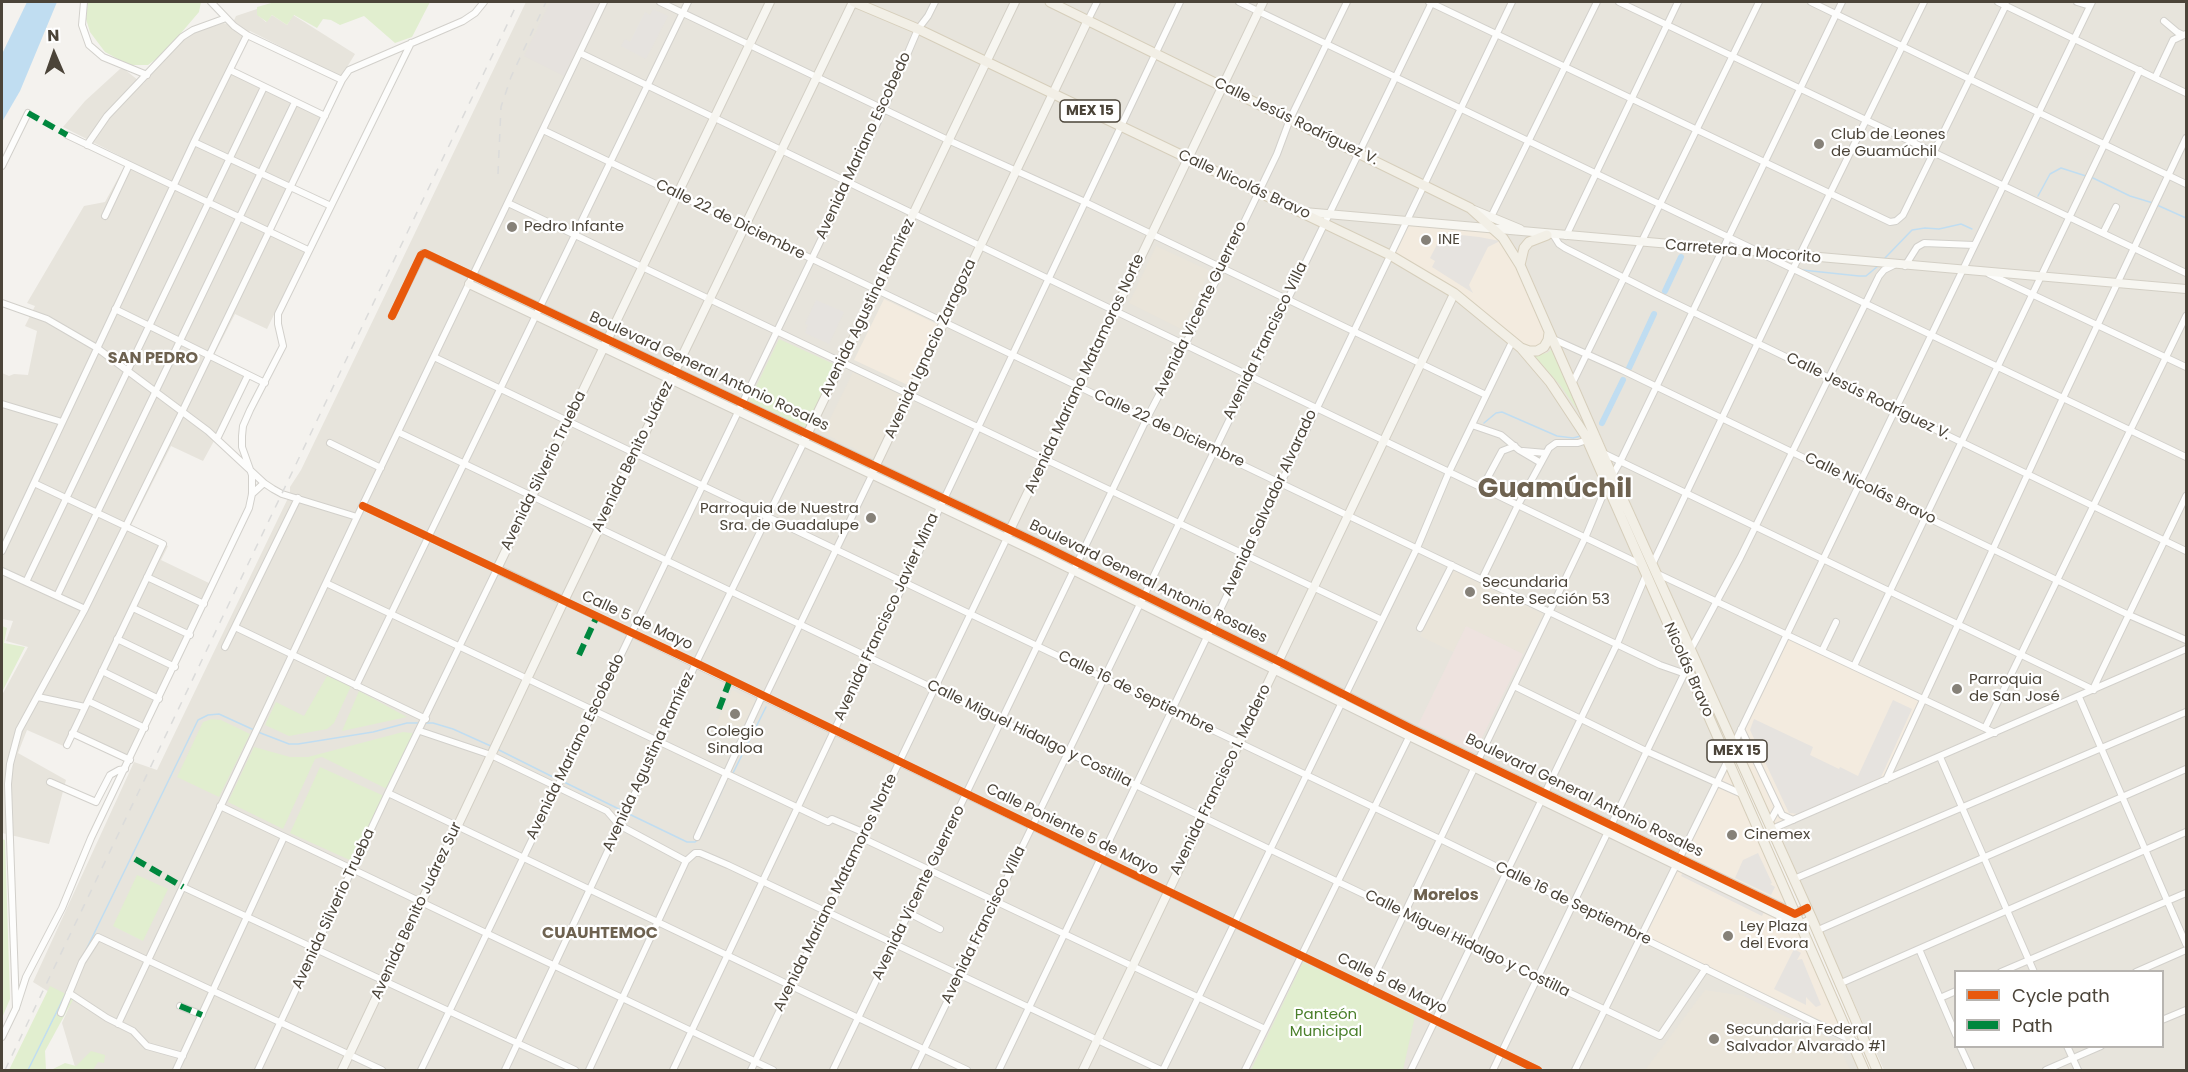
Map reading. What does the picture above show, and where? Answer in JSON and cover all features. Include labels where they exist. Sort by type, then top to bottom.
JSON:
[{"type":"main road","name":"Calle Nicolás Bravo","points":[[854,2],[918,29],[1300,212],[1327,218],[1426,275],[1482,315],[1521,348],[1550,382],[1586,437]]},
{"type":"main road","name":"Calle Jesús Rodríguez V.","points":[[1050,2],[1470,208]]},
{"type":"main road","name":"MEX 15","points":[[1470,208],[1496,230],[1520,265],[1812,919],[1877,1071]]},
{"type":"main road","points":[[1520,265],[1524,248],[1529,242],[1548,235]]},
{"type":"main road","points":[[1521,348],[1537,351],[1544,347],[1551,336]]},
{"type":"main road","name":"Nicolás Bravo","points":[[1586,437],[1864,1071]]},
{"type":"street","points":[[84,2],[82,25],[89,45],[103,57],[147,75]]},
{"type":"street","points":[[212,2],[226,18],[247,35],[342,80]]},
{"type":"street","points":[[16,1008],[8,784],[10,764],[19,730],[85,609],[342,80],[348,71],[463,21],[475,14],[484,2]]},
{"type":"street","points":[[118,1024],[291,655],[604,2]]},
{"type":"street","points":[[660,2],[948,140],[1085,202],[1486,395]]},
{"type":"street","points":[[356,686],[688,2]]},
{"type":"street","name":"Avenida Silverio Trueba","points":[[258,1071],[388,793],[420,731],[770,2]]},
{"type":"street","name":"Avenida Benito Juárez","points":[[492,753],[744,226],[854,2]]},
{"type":"street","name":"Avenida Mariano Escobedo","points":[[421,1071],[884,109],[918,29],[935,2]]},
{"type":"street","name":"Avenida Agustina Ramírez","points":[[505,1071],[730,591],[1015,2]]},
{"type":"street","name":"Avenida Ignacio Zaragoza","points":[[697,837],[1097,2]]},
{"type":"street","name":"Avenida Francisco Javier Mina","points":[[673,1071],[1180,2]]},
{"type":"street","points":[[1239,2],[2187,457]]},
{"type":"street","name":"Avenida Mariano Matamoros Norte","points":[[751,1071],[1263,2]]},
{"type":"street","name":"Avenida Vicente Guerrero","points":[[833,1071],[1147,418],[1185,345],[1347,2]]},
{"type":"street","points":[[1431,2],[1887,221],[1896,221],[1903,214],[2006,5]]},
{"type":"street","name":"Avenida Francisco Villa","points":[[914,1071],[1431,2]]},
{"type":"street","name":"Avenida Salvador Alvarado","points":[[999,1071],[1512,2]]},
{"type":"street","points":[[1491,217],[1597,2]]},
{"type":"street","points":[[1619,2],[2187,273]]},
{"type":"street","points":[[1565,237],[1678,2]]},
{"type":"street","points":[[1572,384],[1759,2]]},
{"type":"street","points":[[1811,2],[2187,184]]},
{"type":"street","points":[[1369,987],[1550,612],[1585,538],[1606,486],[1620,462],[1842,2]]},
{"type":"street","points":[[1653,563],[1793,269],[1924,2]]},
{"type":"street","points":[[1998,2],[2187,93]]},
{"type":"street","points":[[1734,744],[2091,4],[2077,2]]},
{"type":"street","points":[[87,144],[106,116],[186,34],[226,18]]},
{"type":"street","points":[[2164,21],[2177,32],[2185,34]]},
{"type":"street","points":[[2155,78],[2173,40],[2185,34]]},
{"type":"street","points":[[2,551],[173,186],[247,35]]},
{"type":"street","points":[[2,1037],[16,1008],[26,977],[62,908],[91,838],[249,508],[252,495],[249,469],[242,447],[243,426],[283,346],[278,314],[411,43]]},
{"type":"street","points":[[580,53],[1642,565]]},
{"type":"street","points":[[230,70],[325,116]]},
{"type":"street","points":[[1854,666],[2140,70]]},
{"type":"street","points":[[26,582],[264,87]]},
{"type":"street","points":[[57,596],[295,102]]},
{"type":"street","points":[[2,166],[28,113]]},
{"type":"street","name":"Calle 22 de Diciembre","points":[[543,130],[1660,665],[1680,672],[1687,671]]},
{"type":"street","points":[[67,135],[308,250]]},
{"type":"street","points":[[1886,780],[2063,398],[2187,138]]},
{"type":"street","points":[[194,142],[331,206]]},
{"type":"street","points":[[105,216],[129,165]]},
{"type":"street","points":[[508,203],[1382,620]]},
{"type":"street","points":[[2103,233],[2116,207]]},
{"type":"street","name":"Calle Jesús Rodríguez V.","points":[[1470,208],[1518,228],[1548,235],[1565,248],[1624,278],[2187,551]]},
{"type":"street","name":"Carretera a Mocorito","points":[[1327,218],[1406,222],[2187,290]]},
{"type":"street","points":[[1905,266],[1917,247],[1924,243],[1974,245]]},
{"type":"street","points":[[392,316],[423,253],[471,280]]},
{"type":"street","points":[[1691,649],[1717,602],[1879,276],[1893,264]]},
{"type":"street","points":[[1987,273],[2187,367]]},
{"type":"street","name":"Boulevard General Antonio Rosales","points":[[471,280],[1142,598],[1411,733],[1678,861],[1800,925]]},
{"type":"street","name":"Avenida Francisco I. Madero","points":[[1083,1071],[1454,294]]},
{"type":"street","points":[[2,303],[47,319],[97,348],[217,439],[264,483],[282,494],[357,517]]},
{"type":"street","points":[[115,309],[265,383]]},
{"type":"street","points":[[1985,728],[2187,316]]},
{"type":"street","name":"Calle Nicolás Bravo","points":[[1551,336],[2129,615],[2187,640]]},
{"type":"street","points":[[589,1071],[686,861],[695,853],[700,853],[1162,1071],[1417,548],[1449,472],[1512,342]]},
{"type":"street","name":"Calle 16 de Septiembre","points":[[434,357],[1038,645],[1573,903],[1867,1048]]},
{"type":"street","points":[[217,439],[248,375]]},
{"type":"street","points":[[2,404],[62,422]]},
{"type":"street","points":[[1472,426],[1502,435],[1517,448],[1541,463]]},
{"type":"street","name":"Calle Miguel Hidalgo y Costilla","points":[[398,432],[1659,1036],[1706,968]]},
{"type":"street","points":[[1482,579],[1546,453],[1556,443],[1578,443],[1586,437]]},
{"type":"street","points":[[330,443],[381,468]]},
{"type":"street","points":[[1482,488],[1502,451],[1517,448],[1546,453]]},
{"type":"street","points":[[1603,453],[2094,689]]},
{"type":"street","points":[[34,483],[163,544],[67,745]]},
{"type":"street","points":[[252,495],[264,483]]},
{"type":"street","points":[[2094,689],[2187,496]]},
{"type":"street","points":[[225,647],[298,498]]},
{"type":"street","name":"Calle 5 de Mayo","points":[[363,506],[696,663],[899,762]]},
{"type":"street","points":[[1420,628],[1452,565]]},
{"type":"street","points":[[2,571],[85,609]]},
{"type":"street","points":[[1658,574],[1995,733]]},
{"type":"street","points":[[1411,1071],[1582,718],[1646,575]]},
{"type":"street","points":[[147,577],[204,604]]},
{"type":"street","points":[[326,583],[828,822],[832,819],[930,870],[1265,1029]]},
{"type":"street","points":[[133,608],[190,635]]},
{"type":"street","points":[[1822,651],[1836,621]]},
{"type":"street","points":[[235,627],[426,718]]},
{"type":"street","points":[[117,639],[175,666]]},
{"type":"street","points":[[1770,826],[1794,820],[2187,648]]},
{"type":"street","points":[[1493,1071],[1646,751],[1687,671],[1699,667]]},
{"type":"street","points":[[102,671],[159,699]]},
{"type":"street","points":[[1514,686],[1646,751],[1742,794]]},
{"type":"street","points":[[38,697],[86,704],[145,728]]},
{"type":"street","points":[[2079,697],[2187,944]]},
{"type":"street","points":[[1794,879],[2187,712]]},
{"type":"street","points":[[1742,729],[1782,816],[1794,820]]},
{"type":"street","points":[[420,731],[492,753],[607,811],[620,823],[686,861]]},
{"type":"street","points":[[72,733],[130,760]]},
{"type":"street","points":[[1245,1071],[1411,733]]},
{"type":"street","name":"Avenida Benito Juárez Sur","points":[[342,1071],[492,753]]},
{"type":"street","points":[[1940,757],[2033,970]]},
{"type":"street","points":[[1575,1071],[1728,760]]},
{"type":"street","name":"Calle Poniente 5 de Mayo","points":[[899,762],[1235,923]]},
{"type":"street","points":[[50,782],[96,802],[110,775],[125,769]]},
{"type":"street","points":[[1816,931],[2187,769]]},
{"type":"street","points":[[388,793],[967,1071]]},
{"type":"street","points":[[220,806],[773,1071]]},
{"type":"street","points":[[1770,826],[1778,807]]},
{"type":"street","points":[[1839,984],[2187,832]]},
{"type":"street","points":[[176,1071],[284,837]]},
{"type":"street","name":"Boulevard General Antonio Rosales","points":[[1678,861],[1795,914]]},
{"type":"street","points":[[183,887],[575,1071]]},
{"type":"street","points":[[2006,970],[2187,893]]},
{"type":"street","points":[[1795,914],[1807,908]]},
{"type":"street","points":[[909,913],[940,929]]},
{"type":"street","points":[[1800,925],[1812,919]]},
{"type":"street","name":"Calle 5 de Mayo","points":[[1235,923],[1538,1071]]},
{"type":"street","points":[[61,1013],[82,963],[98,937],[382,1071]]},
{"type":"street","points":[[1919,949],[1954,1030]]},
{"type":"street","points":[[2141,970],[2187,950]]},
{"type":"street","points":[[1940,998],[1954,992]]},
{"type":"street","points":[[69,993],[133,1031],[147,1047],[183,1056]]},
{"type":"street","points":[[180,1006],[202,1015]]},
{"type":"street","points":[[2164,1020],[2187,1010]]},
{"type":"street","points":[[1961,1048],[1971,1071]]},
{"type":"street","points":[[2068,1048],[2078,1071]]},
{"type":"street","points":[[2046,1071],[2099,1048]]},
{"type":"shaded area","name":"Guamúchil","points":[[526,2],[2186,2],[2186,1070],[1884,1070],[1595,424],[1586,426],[1533,356],[1435,283],[1514,343],[1584,431],[1860,1070],[76,1070],[62,1023],[70,1005],[33,982],[134,762],[157,770],[290,494],[290,487],[301,470]]},
{"type":"shaded area","points":[[550,2],[600,2],[564,76],[524,56]]},
{"type":"shaded area","name":"SAN PEDRO","points":[[257,9],[258,15],[266,22],[272,15],[287,25],[293,15],[355,54],[341,77],[250,31],[230,69],[325,116],[269,232],[306,249],[267,329],[235,314],[214,355],[247,372],[203,461],[171,446],[130,527],[168,546],[161,560],[211,584],[127,761],[73,735],[68,748],[27,730],[18,753],[66,780],[49,844],[2,833],[2,695],[28,647],[6,641],[13,621],[2,619],[2,373],[9,376],[28,375],[37,331],[25,326],[35,306],[27,303],[84,206],[105,202],[128,160],[63,127],[85,101],[120,69],[124,69],[143,84],[186,35],[223,23],[232,25],[236,16]]},
{"type":"shaded area","points":[[653,9],[668,16],[646,59],[621,46],[625,39],[630,42],[645,12],[650,15]]},
{"type":"shaded area","points":[[1406,222],[1498,232],[1505,240],[1549,340],[1534,349],[1517,342],[1390,255]]},
{"type":"shaded area","points":[[1443,233],[1500,241],[1488,247],[1469,285],[1473,293],[1432,267],[1435,261],[1430,258]]},
{"type":"shaded area","points":[[1156,246],[1210,271],[1181,329],[1129,303]]},
{"type":"shaded area","points":[[884,299],[939,325],[910,386],[854,360]]},
{"type":"shaded area","points":[[816,300],[844,312],[829,344],[805,333],[808,325],[805,324]]},
{"type":"shaded area","points":[[853,372],[904,396],[874,458],[823,433]]},
{"type":"shaded area","name":"Secundaria Sente Sección 53","points":[[1453,570],[1543,614],[1523,654],[1466,626],[1453,652],[1420,636]]},
{"type":"shaded area","points":[[1466,626],[1523,654],[1475,752],[1418,725]]},
{"type":"shaded area","points":[[1788,636],[1924,700],[1888,780],[1776,828],[1737,739]]},
{"type":"shaded area","name":"Colegio Sinaloa","points":[[732,690],[755,701],[738,737],[715,726]]},
{"type":"shaded area","points":[[1893,700],[1912,709],[1881,777],[1798,814],[1789,813],[1750,730],[1754,719],[1813,747],[1810,755],[1858,776]]},
{"type":"shaded area","points":[[1725,761],[1843,1031],[1641,935]]},
{"type":"shaded area","points":[[1758,853],[1772,883],[1770,884],[1775,887],[1771,895],[1735,878],[1743,860]]},
{"type":"shaded area","points":[[1683,872],[1764,912],[1762,916],[1681,876]]},
{"type":"shaded area","points":[[1794,949],[1801,953],[1797,960],[1802,959],[1821,1005],[1816,1007],[1806,997],[1806,1005],[1774,989]]},
{"type":"shaded area","name":"Secundaria Federal Salvador Alvarado #1","points":[[1705,990],[1744,996],[1837,1042],[1850,1070],[1645,1070]]},
{"type":"shaded area","points":[[1746,992],[1834,1034],[1832,1039],[1744,996]]},
{"type":"green space","points":[[88,2],[201,2],[199,12],[164,53],[148,65],[129,65],[105,52],[90,32],[86,19]]},
{"type":"green space","points":[[275,2],[430,2],[412,37],[395,43],[364,16],[340,25],[323,19],[317,28],[294,15],[287,25],[272,15],[267,22],[257,15],[257,7]]},
{"type":"green space","points":[[779,339],[836,365],[806,428],[749,401]]},
{"type":"green space","points":[[1555,347],[1583,418],[1560,385],[1534,355],[1547,353]]},
{"type":"green space","points":[[2,626],[7,628],[4,643],[25,647],[2,692]]},
{"type":"green space","points":[[327,676],[351,686],[334,723],[327,729],[289,736],[265,725],[276,702],[304,716]]},
{"type":"green space","points":[[359,691],[407,717],[342,731]]},
{"type":"green space","points":[[212,719],[221,720],[250,734],[219,797],[177,777],[203,722]]},
{"type":"green space","points":[[403,732],[419,734],[389,790],[322,757],[315,759],[283,829],[228,802],[254,747],[290,757],[308,757]]},
{"type":"green space","points":[[320,767],[384,796],[354,862],[290,833]]},
{"type":"green space","points":[[2,839],[5,840],[10,999],[2,1018]]},
{"type":"green space","points":[[137,875],[168,889],[143,941],[113,926]]},
{"type":"green space","name":"Panteón Municipal","points":[[1303,962],[1415,1016],[1403,1070],[1251,1070]]},
{"type":"green space","points":[[50,986],[74,998],[45,1051],[46,1070],[9,1070]]},
{"type":"green space","points":[[91,1051],[105,1055],[104,1063],[98,1062],[93,1070],[51,1070],[65,1063],[76,1066]]},
{"type":"water","points":[[27,2],[57,2],[20,91],[2,122],[2,54]]},
{"type":"waterway","points":[[2038,196],[2050,174],[2061,168],[2086,176]]},
{"type":"waterway","points":[[2091,177],[2130,196],[2153,203]]},
{"type":"waterway","points":[[2157,205],[2186,218]]},
{"type":"waterway","points":[[1885,258],[1912,230],[1939,229],[1961,224],[1972,229]]},
{"type":"waterway","points":[[1665,291],[1681,257]]},
{"type":"waterway","points":[[1802,270],[1866,276],[1878,266]]},
{"type":"waterway","points":[[1629,368],[1654,314]]},
{"type":"waterway","points":[[1602,423],[1623,380]]},
{"type":"waterway","points":[[1484,423],[1496,413],[1502,412],[1557,436],[1573,438],[1581,436]]},
{"type":"waterway","points":[[733,773],[766,707]]},
{"type":"waterway","points":[[86,950],[198,720],[208,715],[219,714],[254,730]]},
{"type":"waterway","points":[[258,732],[289,744],[298,744],[373,732],[407,723],[419,723]]},
{"type":"waterway","points":[[424,723],[433,723],[453,729],[493,747]]},
{"type":"waterway","points":[[497,749],[557,779]]},
{"type":"waterway","points":[[562,781],[625,812]]},
{"type":"waterway","points":[[701,836],[725,784]]},
{"type":"waterway","points":[[629,814],[687,842],[697,840]]},
{"type":"waterway","points":[[28,1070],[69,987]]},
{"type":"railway","points":[[5,1070],[518,2]]},
{"type":"railway","points":[[498,174],[501,107],[511,77],[546,2]]},
{"type":"marked path","points":[[28,113],[67,135]]},
{"type":"marked path","points":[[579,655],[597,616]]},
{"type":"marked path","points":[[719,709],[730,680]]},
{"type":"marked path","points":[[135,859],[183,887]]},
{"type":"marked path","points":[[180,1006],[202,1015]]},
{"type":"cycle path","points":[[392,316],[421,255],[425,253],[1044,546],[1412,729],[1795,914],[1807,908]]},
{"type":"cycle path","points":[[363,506],[696,663],[1538,1070]]},
{"type":"place","name":"Club de Leones de Guamúchil","points":[[1819,144]]},
{"type":"place","name":"Pedro Infante","points":[[512,227]]},
{"type":"place","name":"INE","points":[[1426,240]]},
{"type":"place","name":"Parroquia de Nuestra Sra. de Guadalupe","points":[[871,518]]},
{"type":"place","name":"Secundaria Sente Sección 53","points":[[1470,592]]},
{"type":"place","name":"Parroquia de San José","points":[[1957,689]]},
{"type":"place","name":"Colegio Sinaloa","points":[[735,714]]},
{"type":"place","name":"Cinemex","points":[[1732,835]]},
{"type":"place","name":"Ley Plaza del Evora","points":[[1728,936]]},
{"type":"place","name":"Secundaria Federal Salvador Alvarado #1","points":[[1714,1039]]},
{"type":"district","name":"SAN PEDRO","points":[[153,359]]},
{"type":"district","name":"Guamúchil","points":[[1555,490]]},
{"type":"district","name":"Morelos","points":[[1446,896]]},
{"type":"district","name":"CUAUHTEMOC","points":[[600,934]]}]
